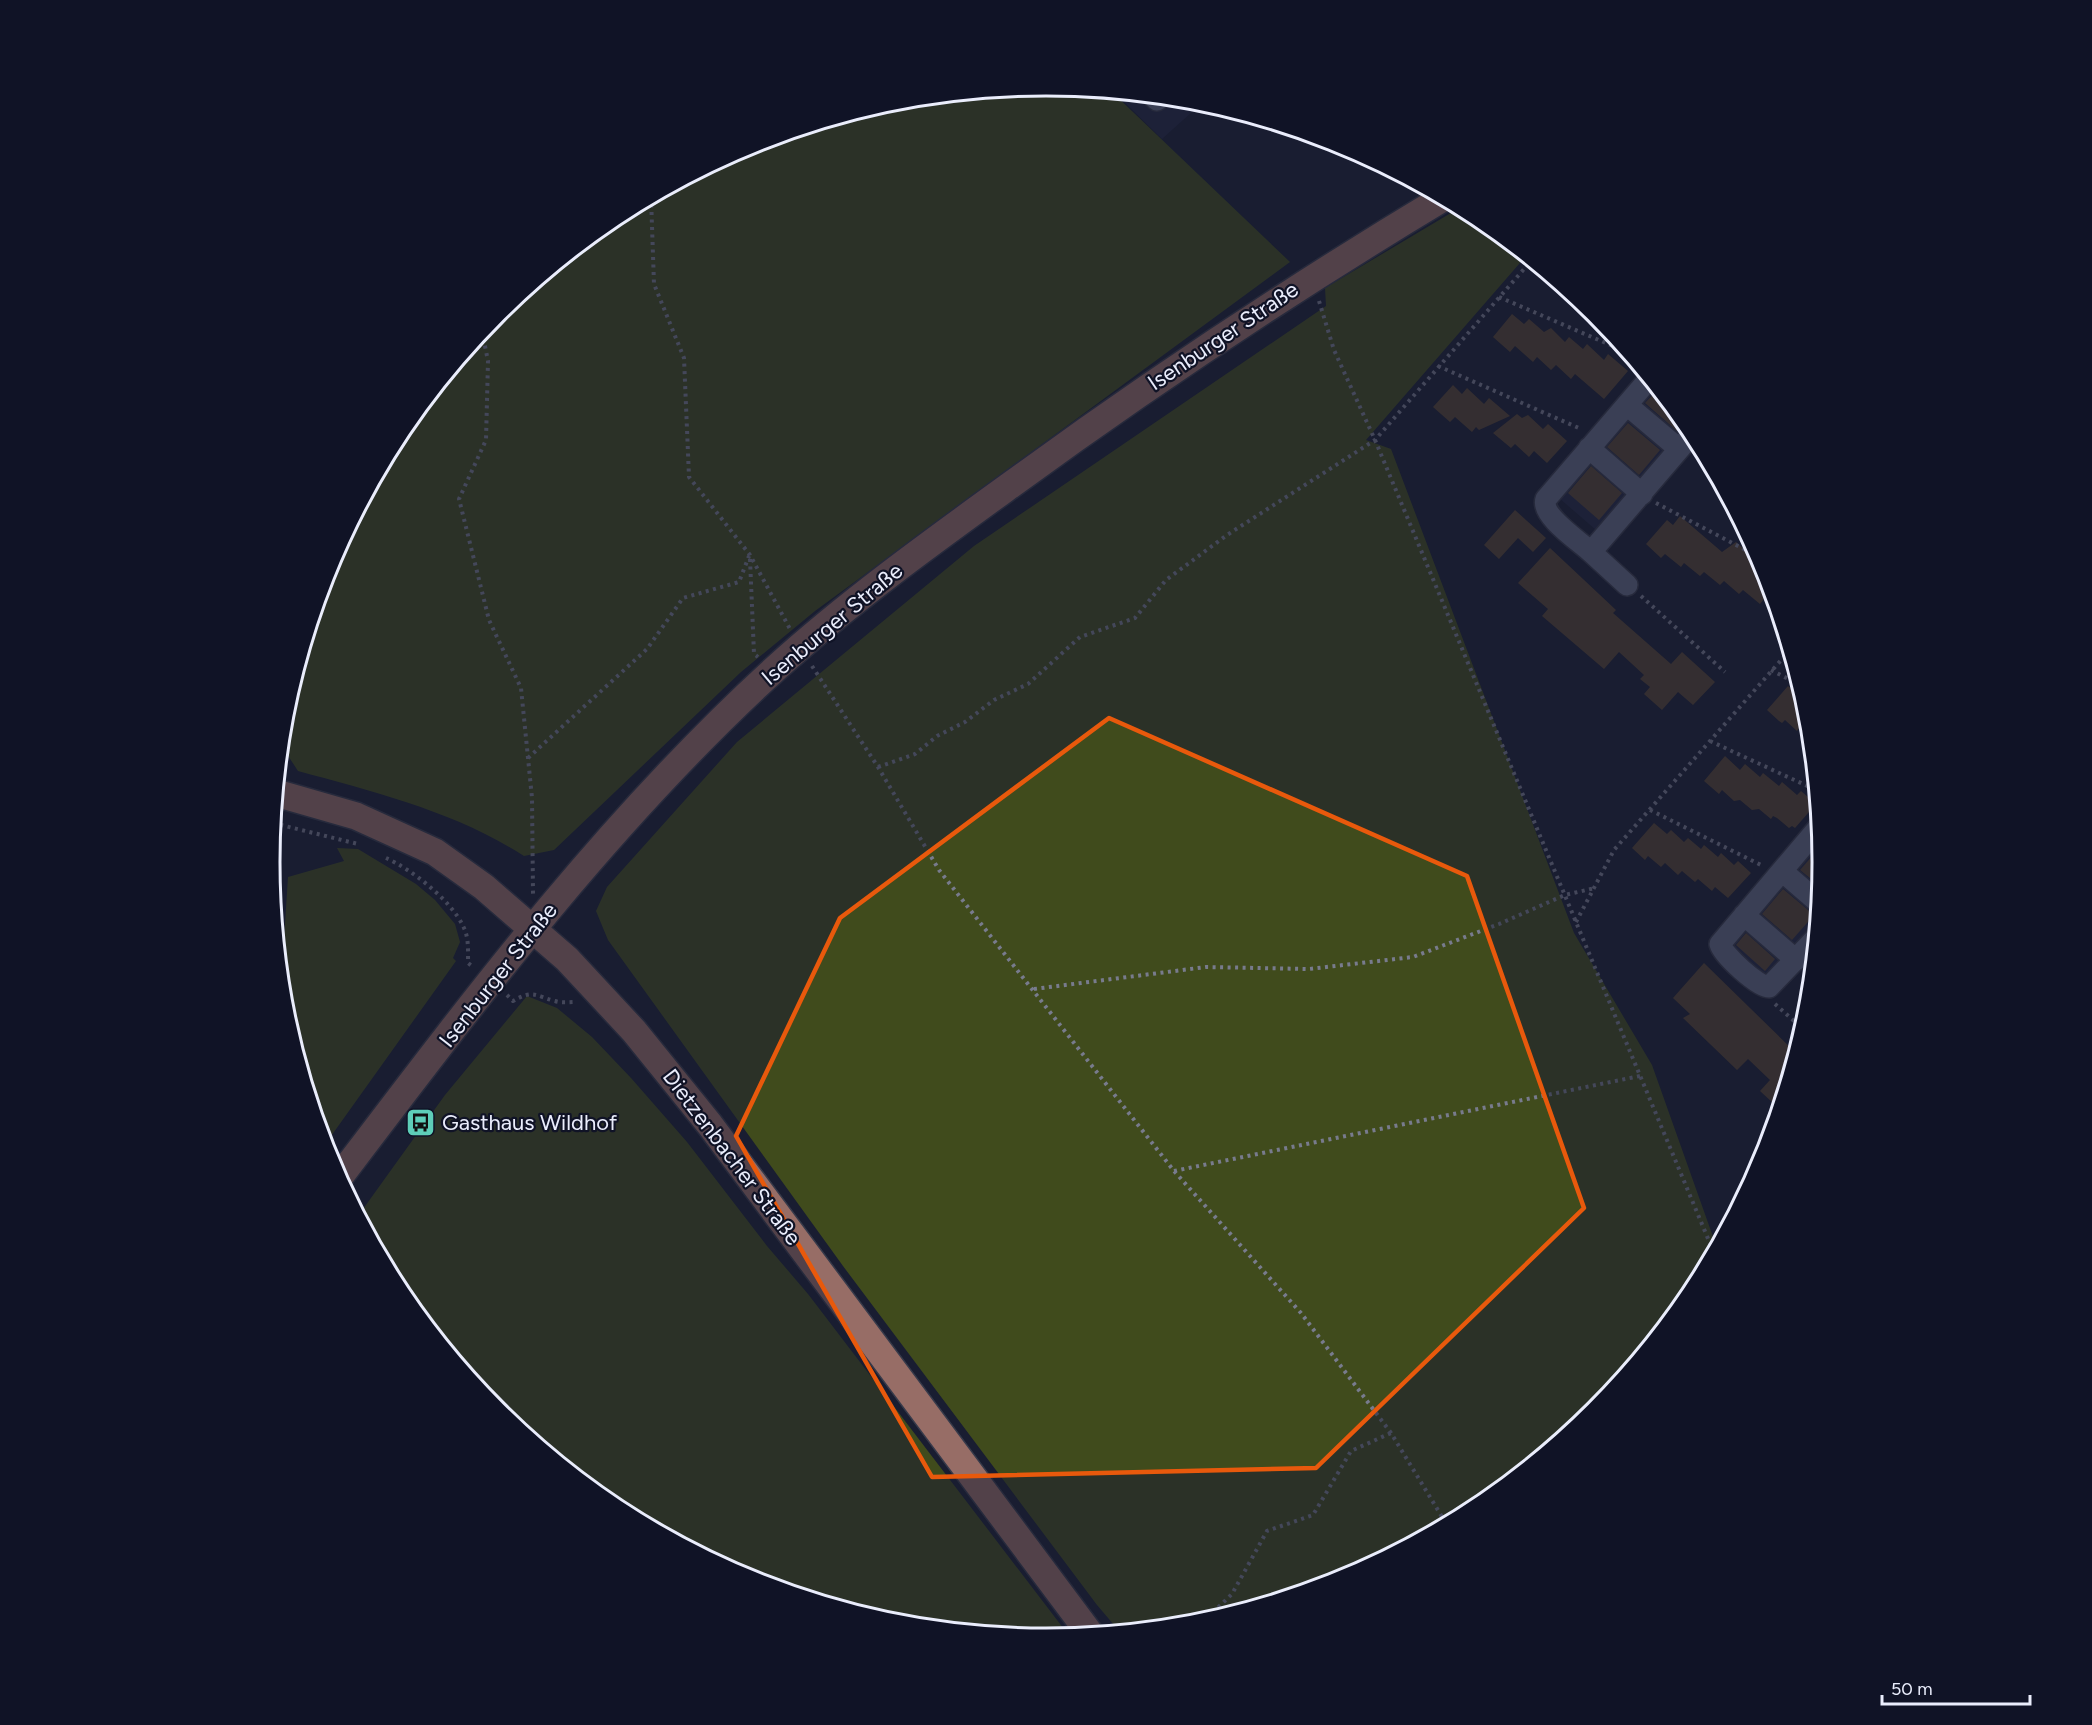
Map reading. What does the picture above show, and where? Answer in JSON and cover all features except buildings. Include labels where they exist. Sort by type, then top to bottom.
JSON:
[{"type":"main road","name":"Isenburger Straße","points":[[345,1171],[533,928],[642,802],[777,668],[942,535],[1113,410],[1312,277],[1435,203]]},
{"type":"main road","name":"Dietzenbacher Straße","points":[[283,795],[356,816],[409,838],[435,852],[484,887],[533,928],[614,1008],[710,1125],[1085,1627]]},
{"type":"street","points":[[1628,585],[1548,513],[1544,504],[1644,384]]},
{"type":"street","points":[[1627,405],[1679,450]]},
{"type":"street","points":[[1591,552],[1686,442]]},
{"type":"street","points":[[1594,443],[1642,494]]},
{"type":"street","points":[[1808,947],[1774,984],[1764,987],[1721,948],[1722,940],[1812,836]]},
{"type":"street","points":[[1781,872],[1812,897]]},
{"type":"street","points":[[1744,915],[1796,960]]},
{"type":"path","points":[[651,206],[654,284],[684,358],[689,477],[750,555],[800,648],[878,767],[939,870],[1174,1171],[1301,1313],[1391,1433],[1443,1518]]},
{"type":"path","points":[[878,767],[915,754],[937,736],[965,722],[994,700],[1028,684],[1080,637],[1135,618],[1166,580],[1227,535],[1375,440],[1527,266]]},
{"type":"path","points":[[1312,277],[1334,350],[1375,440],[1711,1245]]},
{"type":"path","points":[[1499,297],[1611,345]]},
{"type":"path","points":[[484,342],[488,361],[486,440],[459,499],[489,620],[521,688],[532,798],[533,928]]},
{"type":"path","points":[[1438,366],[1594,443]]},
{"type":"path","points":[[1642,494],[1666,510],[1745,550]]},
{"type":"path","points":[[750,555],[754,654],[777,668]]},
{"type":"path","points":[[528,758],[647,649],[683,598],[739,582],[750,555]]},
{"type":"path","points":[[1628,585],[1725,672]]},
{"type":"path","points":[[1575,923],[1614,850],[1784,657]]},
{"type":"path","points":[[1771,670],[1790,680]]},
{"type":"path","points":[[1710,741],[1808,787]]},
{"type":"path","points":[[1650,810],[1781,872]]},
{"type":"path","points":[[281,825],[331,836],[368,849]]},
{"type":"path","points":[[377,853],[397,863],[427,885],[454,912],[464,926],[468,944],[468,963],[513,1001],[535,993],[558,1002],[614,1008]]},
{"type":"path","points":[[1033,989],[1206,967],[1309,969],[1413,957],[1499,924],[1565,895],[1595,888]]},
{"type":"path","points":[[1764,987],[1776,1005],[1795,1022]]},
{"type":"path","points":[[1174,1171],[1640,1076]]},
{"type":"path","points":[[1216,1609],[1232,1594],[1267,1531],[1313,1515],[1351,1451],[1391,1433]]},
{"type":"highlighted area","points":[[1109,718],[1467,876],[1584,1208],[1316,1468],[932,1477],[736,1136],[840,918]]},
{"type":"shaded area","points":[[1123,101],[1193,111],[1162,139]]},
{"type":"shaded area","points":[[1650,391],[1679,432],[1596,530],[1559,498]]},
{"type":"shaded area","points":[[1812,849],[1809,932],[1766,981],[1726,947]]},
{"type":"green space","points":[[1046,96],[1121,100],[1290,262],[815,611],[741,672],[554,850],[524,856],[471,827],[443,815],[298,771],[287,755],[294,713],[320,616],[359,523],[382,479],[409,437],[470,357],[541,286],[579,254],[620,225],[707,175],[753,154],[800,137],[848,122],[896,111],[996,98]]},
{"type":"green space","points":[[1452,213],[1522,261],[1366,440],[1391,449],[1574,933],[1652,1065],[1714,1239],[1654,1329],[1622,1368],[1551,1439],[1513,1471],[1472,1500],[1385,1550],[1339,1571],[1292,1588],[1244,1603],[1196,1614],[1114,1625],[843,1266],[608,940],[596,911],[607,887],[737,742],[974,546],[1326,306],[1325,288]]},
{"type":"green space","points":[[337,848],[358,849],[416,884],[435,900],[455,924],[460,942],[453,958],[456,961],[331,1137],[320,1109],[294,1012],[284,942],[288,877],[344,861]]},
{"type":"green space","points":[[527,996],[557,1008],[592,1037],[687,1142],[767,1246],[808,1294],[1063,1628],[996,1627],[896,1614],[848,1603],[753,1571],[707,1550],[620,1500],[579,1471],[541,1439],[470,1368],[438,1329],[382,1246],[363,1209],[445,1095]]},
{"type":"place","name":"Gasthaus Wildhof","points":[[421,1122]]}]
